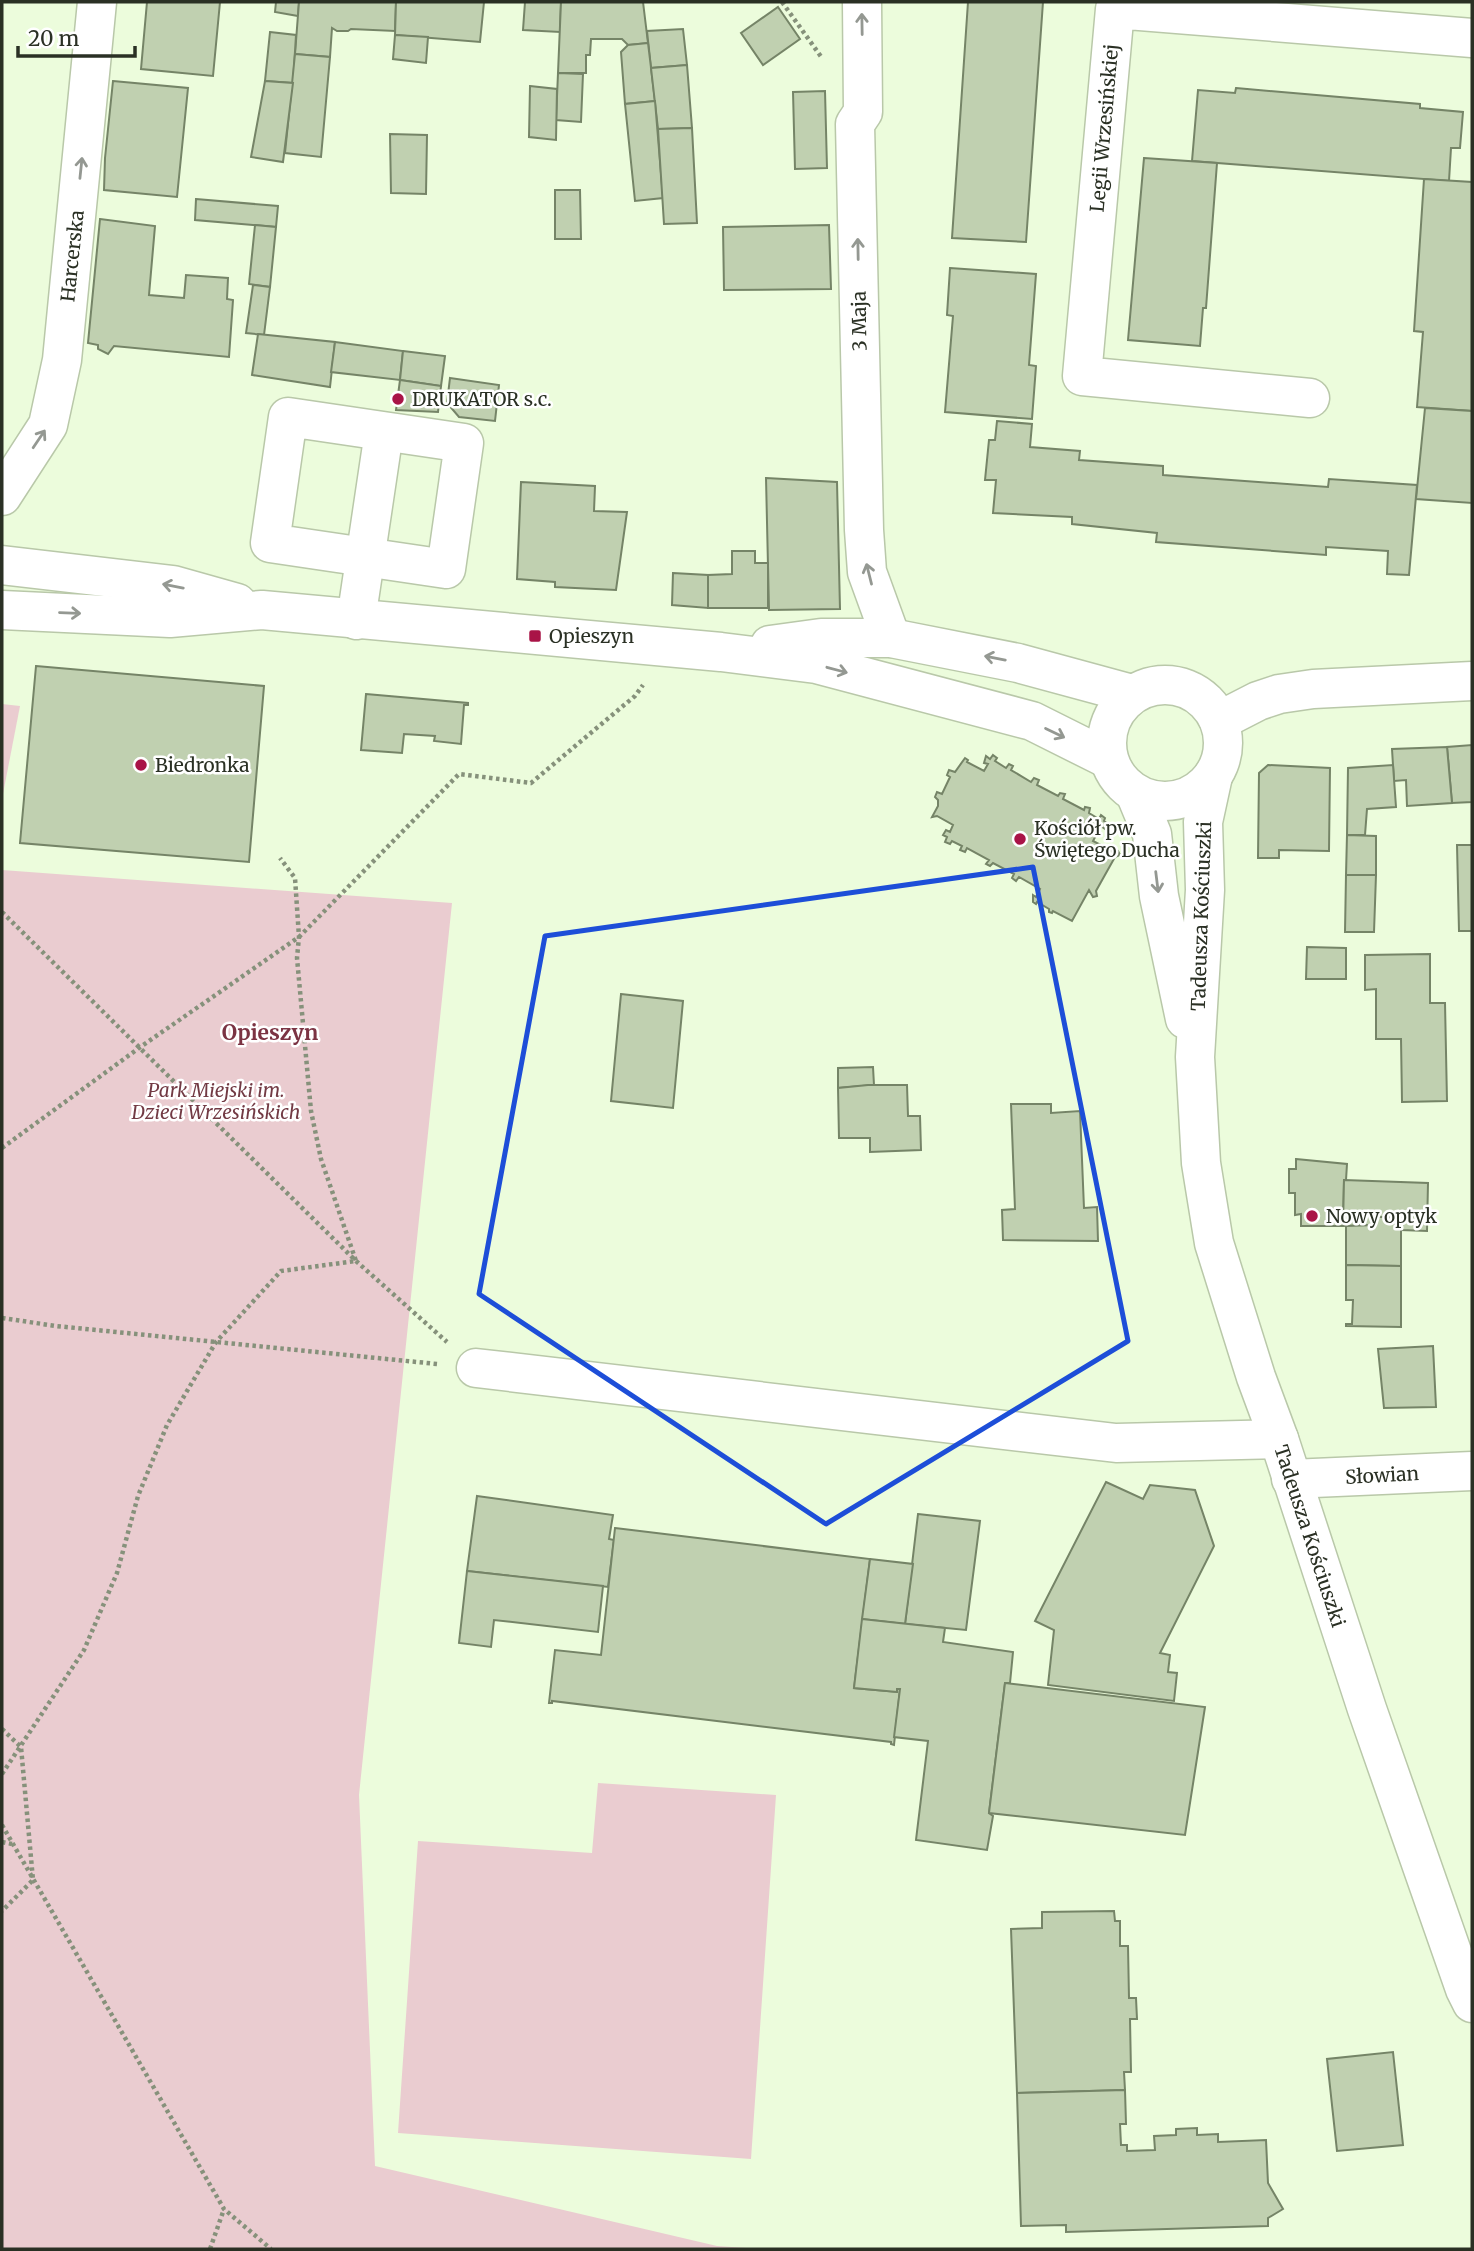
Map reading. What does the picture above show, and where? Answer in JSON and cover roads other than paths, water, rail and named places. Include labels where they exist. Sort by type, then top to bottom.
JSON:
[{"type":"street","name":"Harcerska","points":[[2,496],[48,425],[62,360],[97,2]]},
{"type":"street","name":"3 Maja","points":[[862,2],[863,112],[855,124],[864,530],[867,572],[891,638]]},
{"type":"street","name":"Legii Wrzesińskiej","points":[[1310,398],[1082,376],[1115,9],[1472,38]]},
{"type":"street","points":[[288,418],[464,443],[446,569],[366,556],[270,542],[288,418]]},
{"type":"street","points":[[356,620],[384,432]]},
{"type":"street","points":[[2,565],[173,586],[262,610],[721,652],[816,664],[1032,722],[1108,759]]},
{"type":"street","points":[[2,610],[170,618],[262,610]]},
{"type":"street","points":[[721,652],[821,638],[891,638],[1018,663],[1132,694]]},
{"type":"street","points":[[1219,721],[1258,701],[1279,694],[1313,689],[1472,681]]},
{"type":"street","points":[[1160,684],[1189,689],[1212,708],[1219,721],[1223,735],[1220,763],[1213,776],[1197,791],[1178,800],[1163,801],[1135,793],[1114,773],[1108,759],[1107,730],[1112,716],[1132,694],[1145,687],[1160,684]]},
{"type":"street","name":"Tadeusza Kościuszki","points":[[1213,776],[1203,822],[1205,890],[1195,1057],[1201,1163],[1214,1243],[1367,1709],[1472,2003]]},
{"type":"street","name":"Tadeusza Kościuszki","points":[[1135,793],[1152,834],[1161,909],[1195,1057]]},
{"type":"street","points":[[476,1368],[1116,1443],[1279,1439]]},
{"type":"street","name":"Słowian","points":[[1291,1479],[1472,1471]]},
{"type":"place","name":"DRUKATOR s.c.","points":[[398,399]]},
{"type":"place","name":"Opieszyn","points":[[535,636]]},
{"type":"place","name":"Biedronka","points":[[141,765]]},
{"type":"place","name":"Kościół pw. Świętego Ducha","points":[[1020,839]]},
{"type":"place","name":"Nowy optyk","points":[[1312,1216]]},
{"type":"district","name":"Opieszyn","points":[[270,1032]]},
{"type":"park label","name":"Park Miejski im. Dzieci Wrzesińskich","points":[[216,1101]]}]
